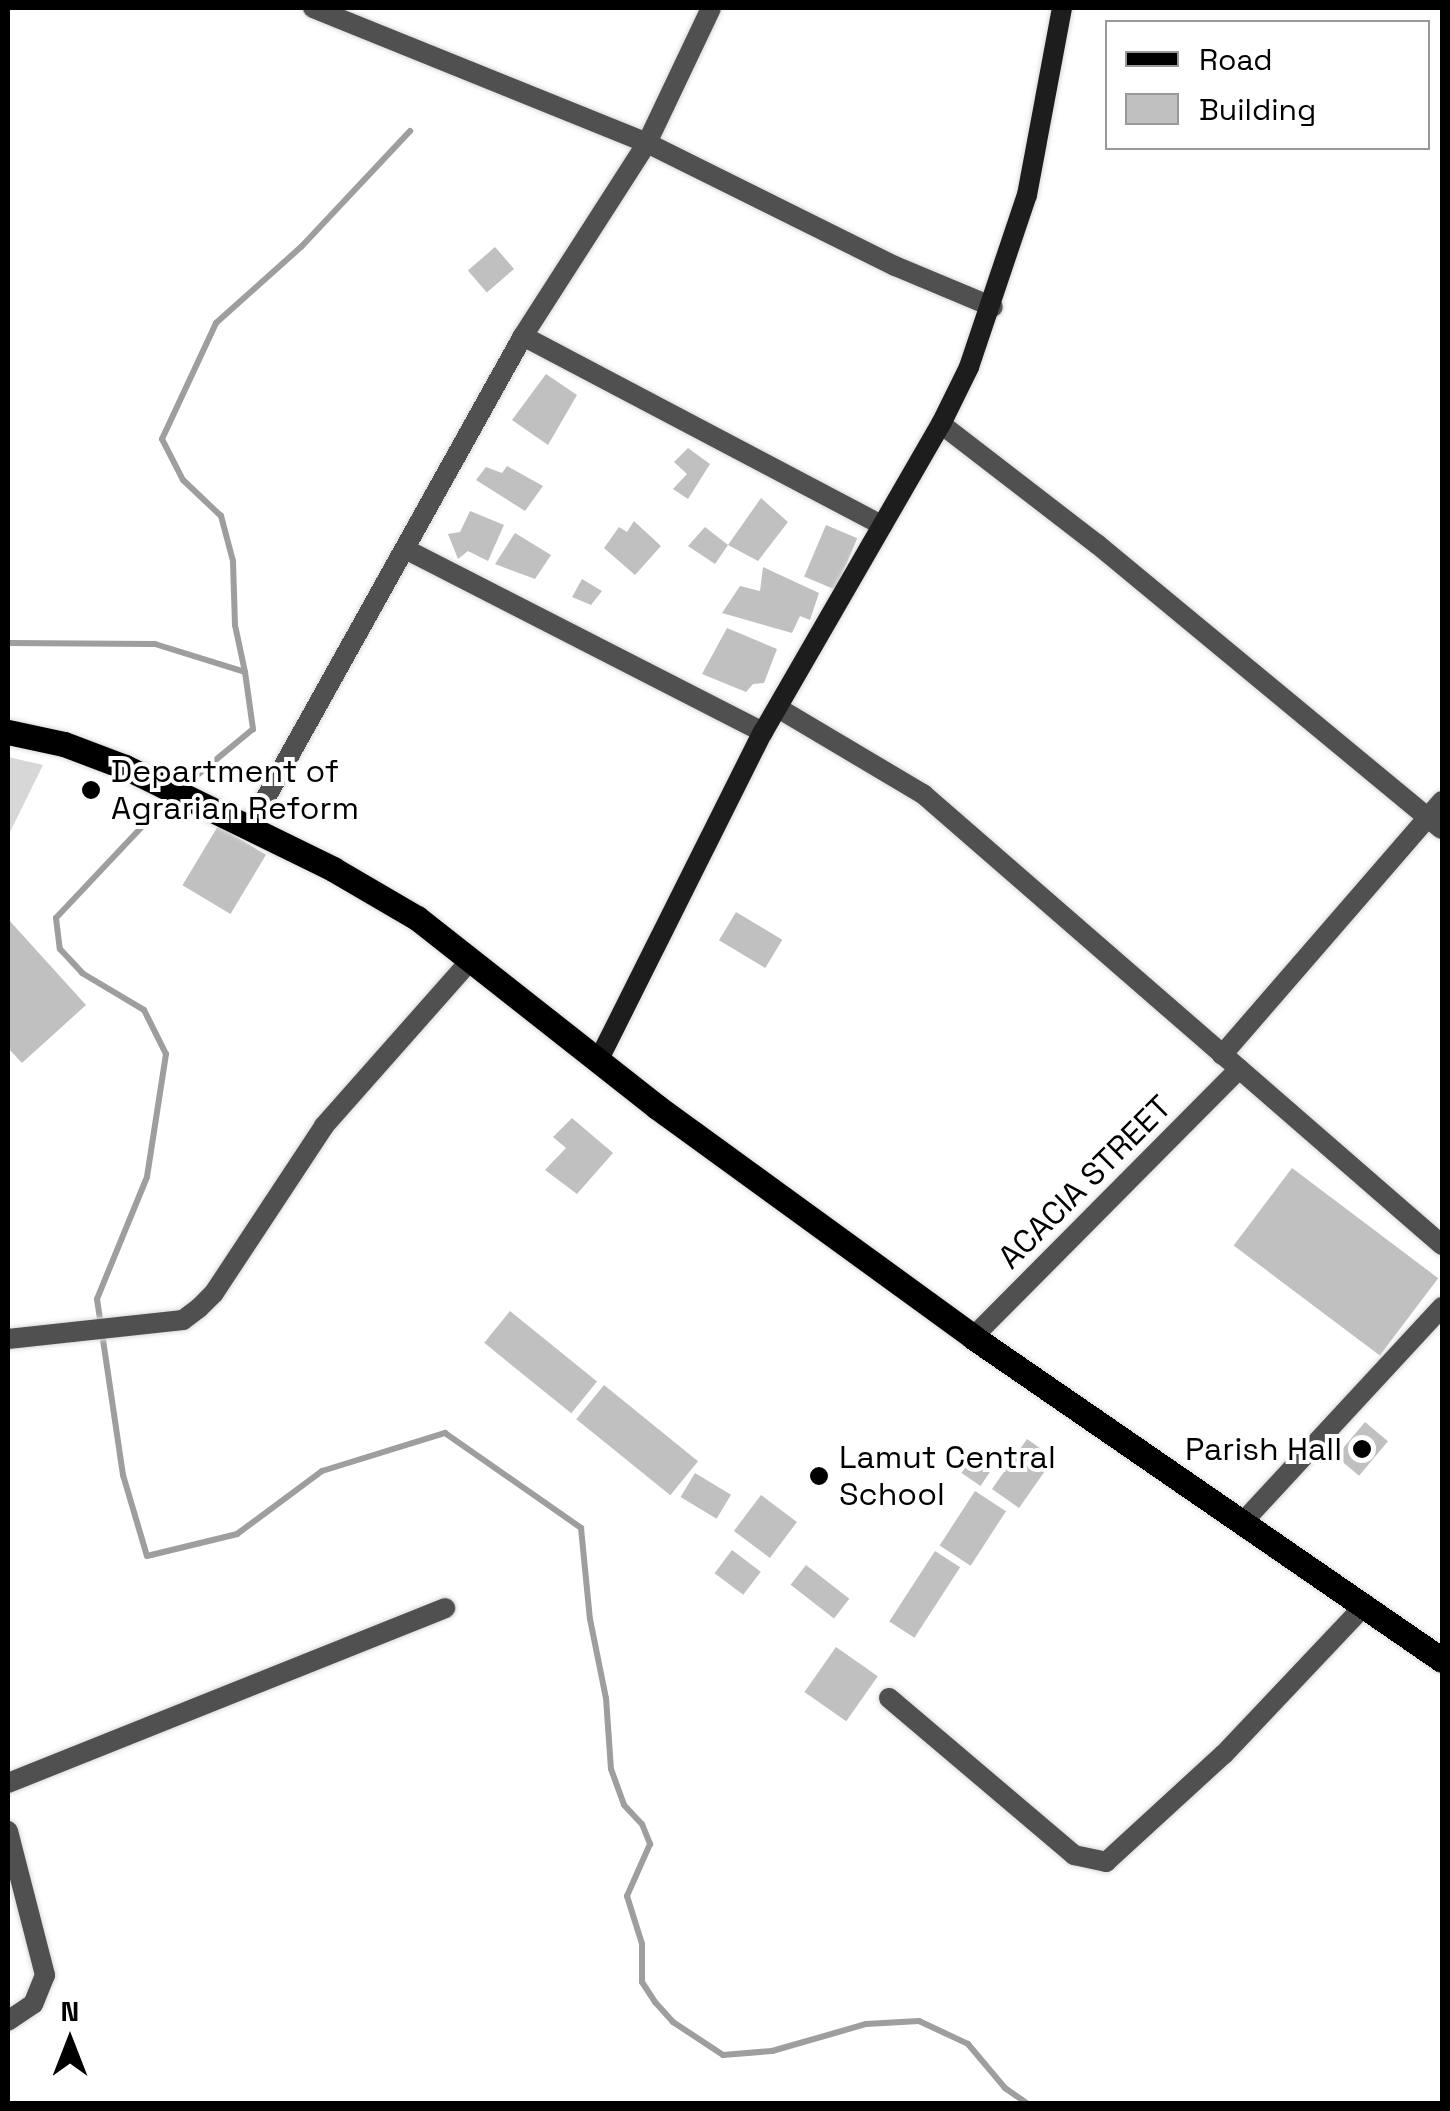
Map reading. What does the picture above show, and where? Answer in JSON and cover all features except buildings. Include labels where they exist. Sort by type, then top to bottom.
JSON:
[{"type":"main road","points":[[8,732],[64,744],[140,775],[387,900],[657,1107],[973,1336],[1442,1660]]},
{"type":"street","points":[[313,8],[647,143],[895,266],[993,306]]},
{"type":"street","points":[[241,824],[407,550],[523,336],[647,143],[710,8]]},
{"type":"street","points":[[599,1059],[763,732],[941,424],[993,306],[1027,195],[1062,8]]},
{"type":"street","points":[[523,336],[882,525]]},
{"type":"street","points":[[941,424],[1097,544],[1435,823]]},
{"type":"street","points":[[407,550],[763,732]]},
{"type":"street","points":[[778,708],[923,794],[1442,1245]]},
{"type":"street","name":"ACACIA STREET","points":[[973,1336],[1230,1062],[1435,823],[1442,801]]},
{"type":"street","points":[[8,1339],[183,1320],[199,1308],[214,1293],[324,1126],[470,961]]},
{"type":"street","points":[[1241,1524],[1442,1308]]},
{"type":"street","points":[[889,1698],[1074,1854],[1106,1862],[1224,1754],[1364,1606]]},
{"type":"street","points":[[8,1783],[445,1608]]},
{"type":"street","points":[[8,1831],[46,1974],[33,2004],[8,2021]]},
{"type":"shaded area","points":[[8,757],[43,765],[8,836]]},
{"type":"waterway","points":[[245,672],[235,625],[233,561],[221,516],[183,480],[162,439],[216,323],[302,246],[410,131]]},
{"type":"waterway","points":[[8,643],[155,644],[245,672],[253,729],[184,786]]},
{"type":"waterway","points":[[170,797],[56,918],[60,949],[82,973],[144,1010],[166,1054],[147,1177],[97,1299],[123,1475],[147,1556],[237,1534],[322,1471],[445,1433],[581,1528],[590,1619],[606,1698],[611,1769],[624,1805],[642,1824],[650,1844],[627,1896],[642,1944],[642,1982],[655,2002],[673,2022],[723,2055],[772,2051],[866,2024],[919,2021],[968,2044],[1005,2088],[1028,2104]]},
{"type":"place","name":"Department of Agrarian Reform","points":[[91,790]]},
{"type":"place","name":"Parish Hall","points":[[1362,1449]]},
{"type":"place","name":"Lamut Central School","points":[[819,1476]]}]
